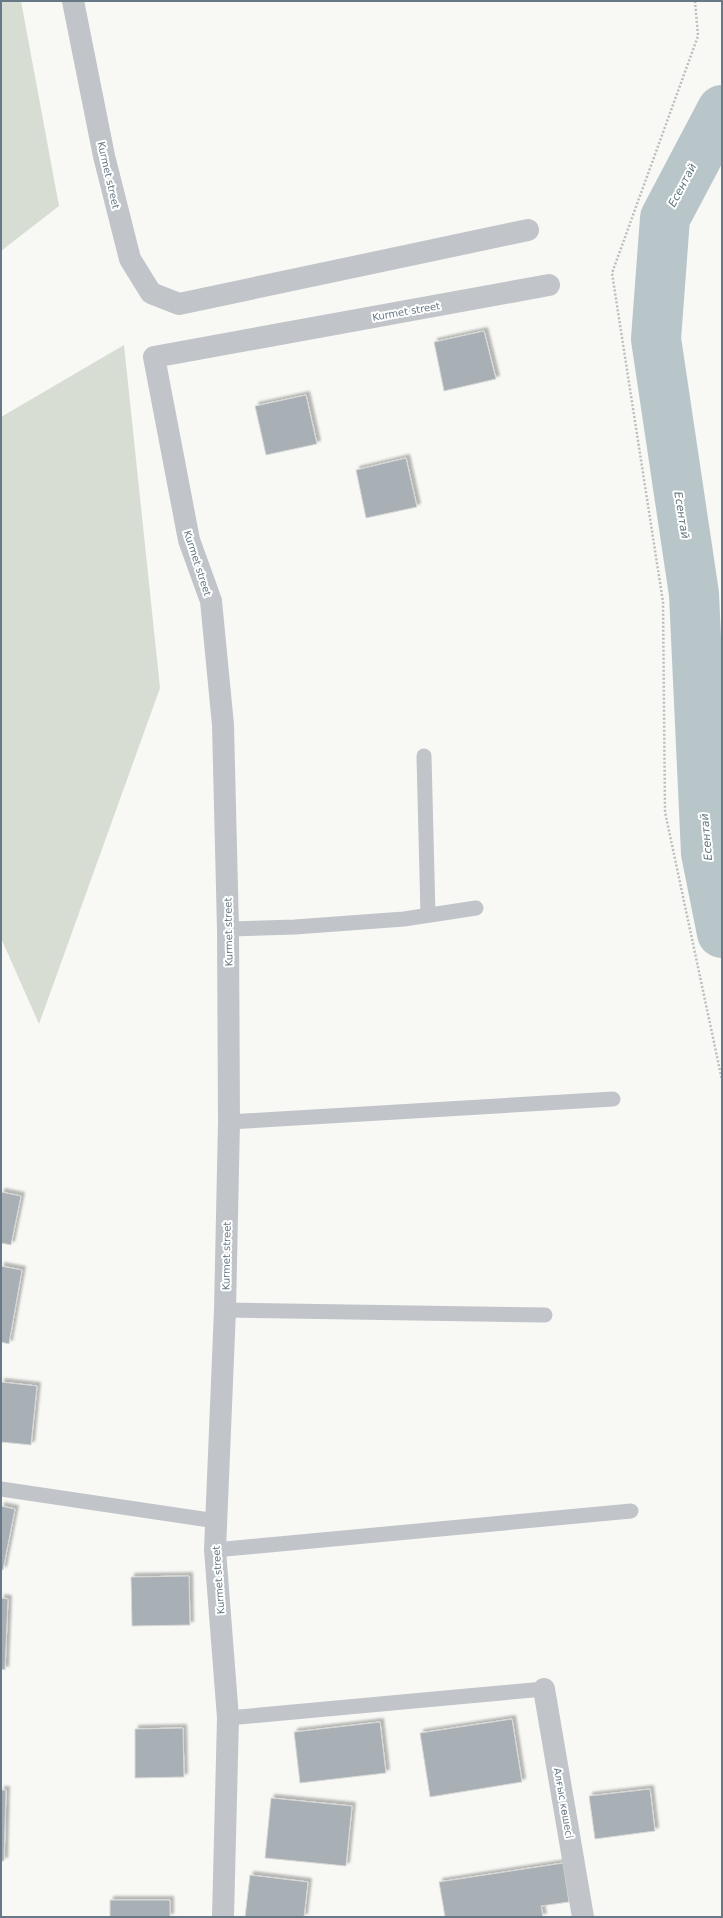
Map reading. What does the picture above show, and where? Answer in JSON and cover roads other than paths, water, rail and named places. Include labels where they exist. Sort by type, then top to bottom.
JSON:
[{"type":"street","name":"Kurmet street","points":[[73,1],[104,156],[130,259],[151,293],[180,304],[528,230]]},
{"type":"street","name":"Kurmet street","points":[[223,1917],[228,1718],[215,1550],[225,1310],[229,1122],[228,930],[223,725],[211,601],[189,540],[154,357],[550,285]]},
{"type":"street","name":"Алғыс көшесі","points":[[544,1689],[583,1917]]},
{"type":"lane","points":[[424,756],[428,915]]},
{"type":"lane","points":[[228,930],[404,919],[476,908]]},
{"type":"lane","points":[[229,1122],[613,1099]]},
{"type":"lane","points":[[225,1310],[545,1315]]},
{"type":"lane","points":[[1,1489],[216,1521]]},
{"type":"lane","points":[[215,1550],[631,1511]]},
{"type":"lane","points":[[228,1718],[544,1689]]},
{"type":"waterway","name":"Есентай","points":[[722,110],[665,218],[656,339],[694,594],[706,853],[722,933]]}]
